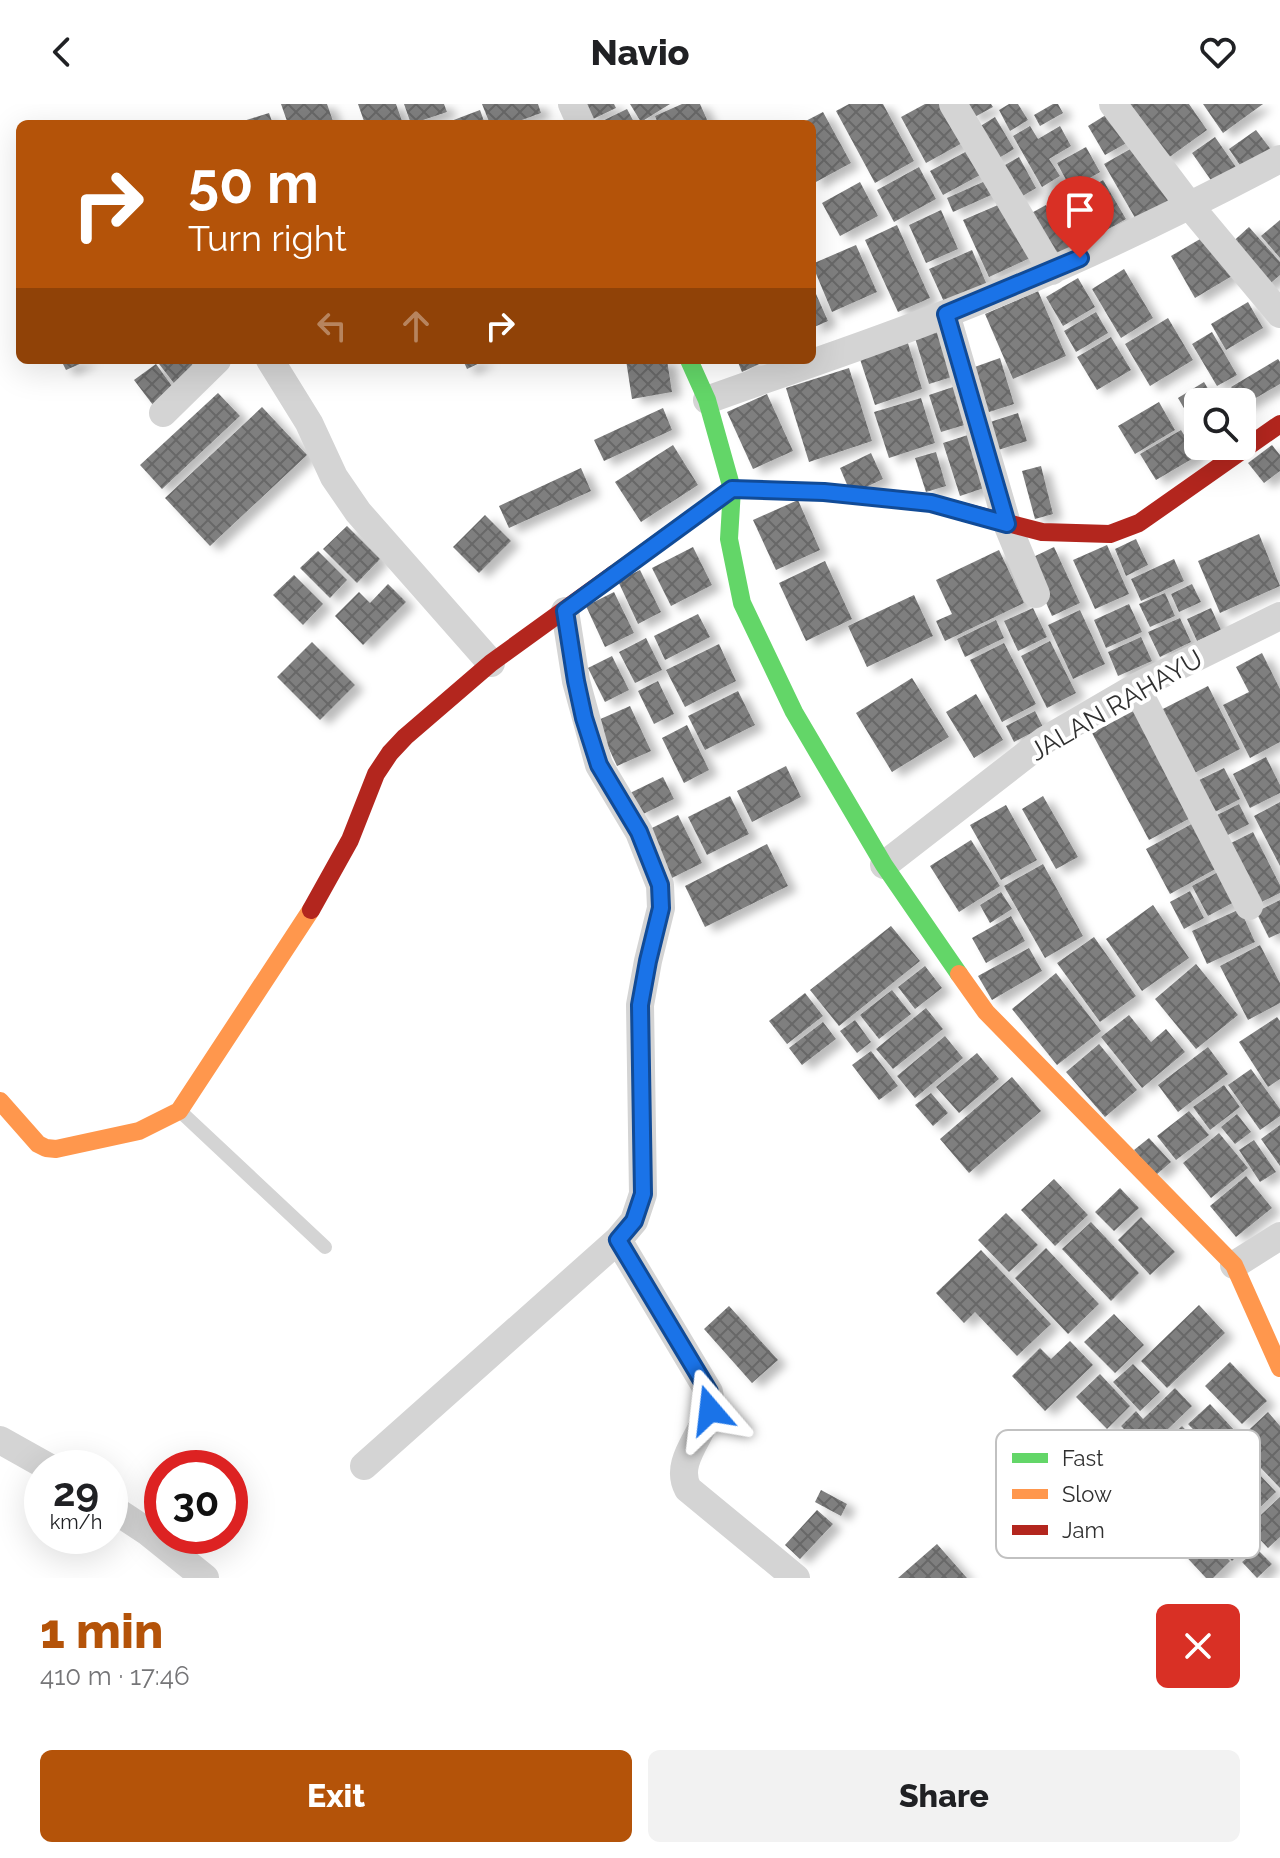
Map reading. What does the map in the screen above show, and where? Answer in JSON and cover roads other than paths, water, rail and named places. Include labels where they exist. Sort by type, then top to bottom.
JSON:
[{"type":"street","points":[[953,104],[1052,271]]},
{"type":"street","points":[[1113,104],[1189,205],[1280,314]]},
{"type":"street","points":[[816,361],[946,314],[1052,271],[1202,200],[1280,159]]},
{"type":"street","points":[[946,314],[1007,524],[1036,594]]},
{"type":"street","points":[[163,413],[213,364]]},
{"type":"street","points":[[272,364],[309,423],[334,477],[358,512],[491,663]]},
{"type":"street","points":[[691,364],[707,400],[732,489],[729,539],[742,603],[794,712],[884,865],[986,1012],[1234,1265],[1280,1368]]},
{"type":"street","points":[[707,400],[807,364]]},
{"type":"street","points":[[0,1101],[38,1144],[56,1149],[139,1131],[179,1111],[303,924],[350,840],[381,766],[405,737],[491,663],[732,489],[824,492],[931,503],[1042,532],[1110,534],[1139,523],[1280,424]]},
{"type":"street","points":[[364,1466],[618,1240],[634,1221],[643,1194],[640,1005],[661,908],[660,885],[639,832],[599,765],[584,718],[565,611]]},
{"type":"street","name":"JALAN RAHAYU","points":[[884,865],[1045,740],[1136,687],[1280,616]]},
{"type":"street","points":[[1136,687],[1249,906]]},
{"type":"street","points":[[1234,1265],[1280,1236]]},
{"type":"street","points":[[618,1240],[711,1399],[710,1410],[687,1461],[684,1482],[688,1489],[796,1578]]},
{"type":"street","points":[[0,1440],[24,1453]]},
{"type":"street","points":[[128,1519],[205,1578]]},
{"type":"lane","points":[[179,1111],[325,1247]]}]
